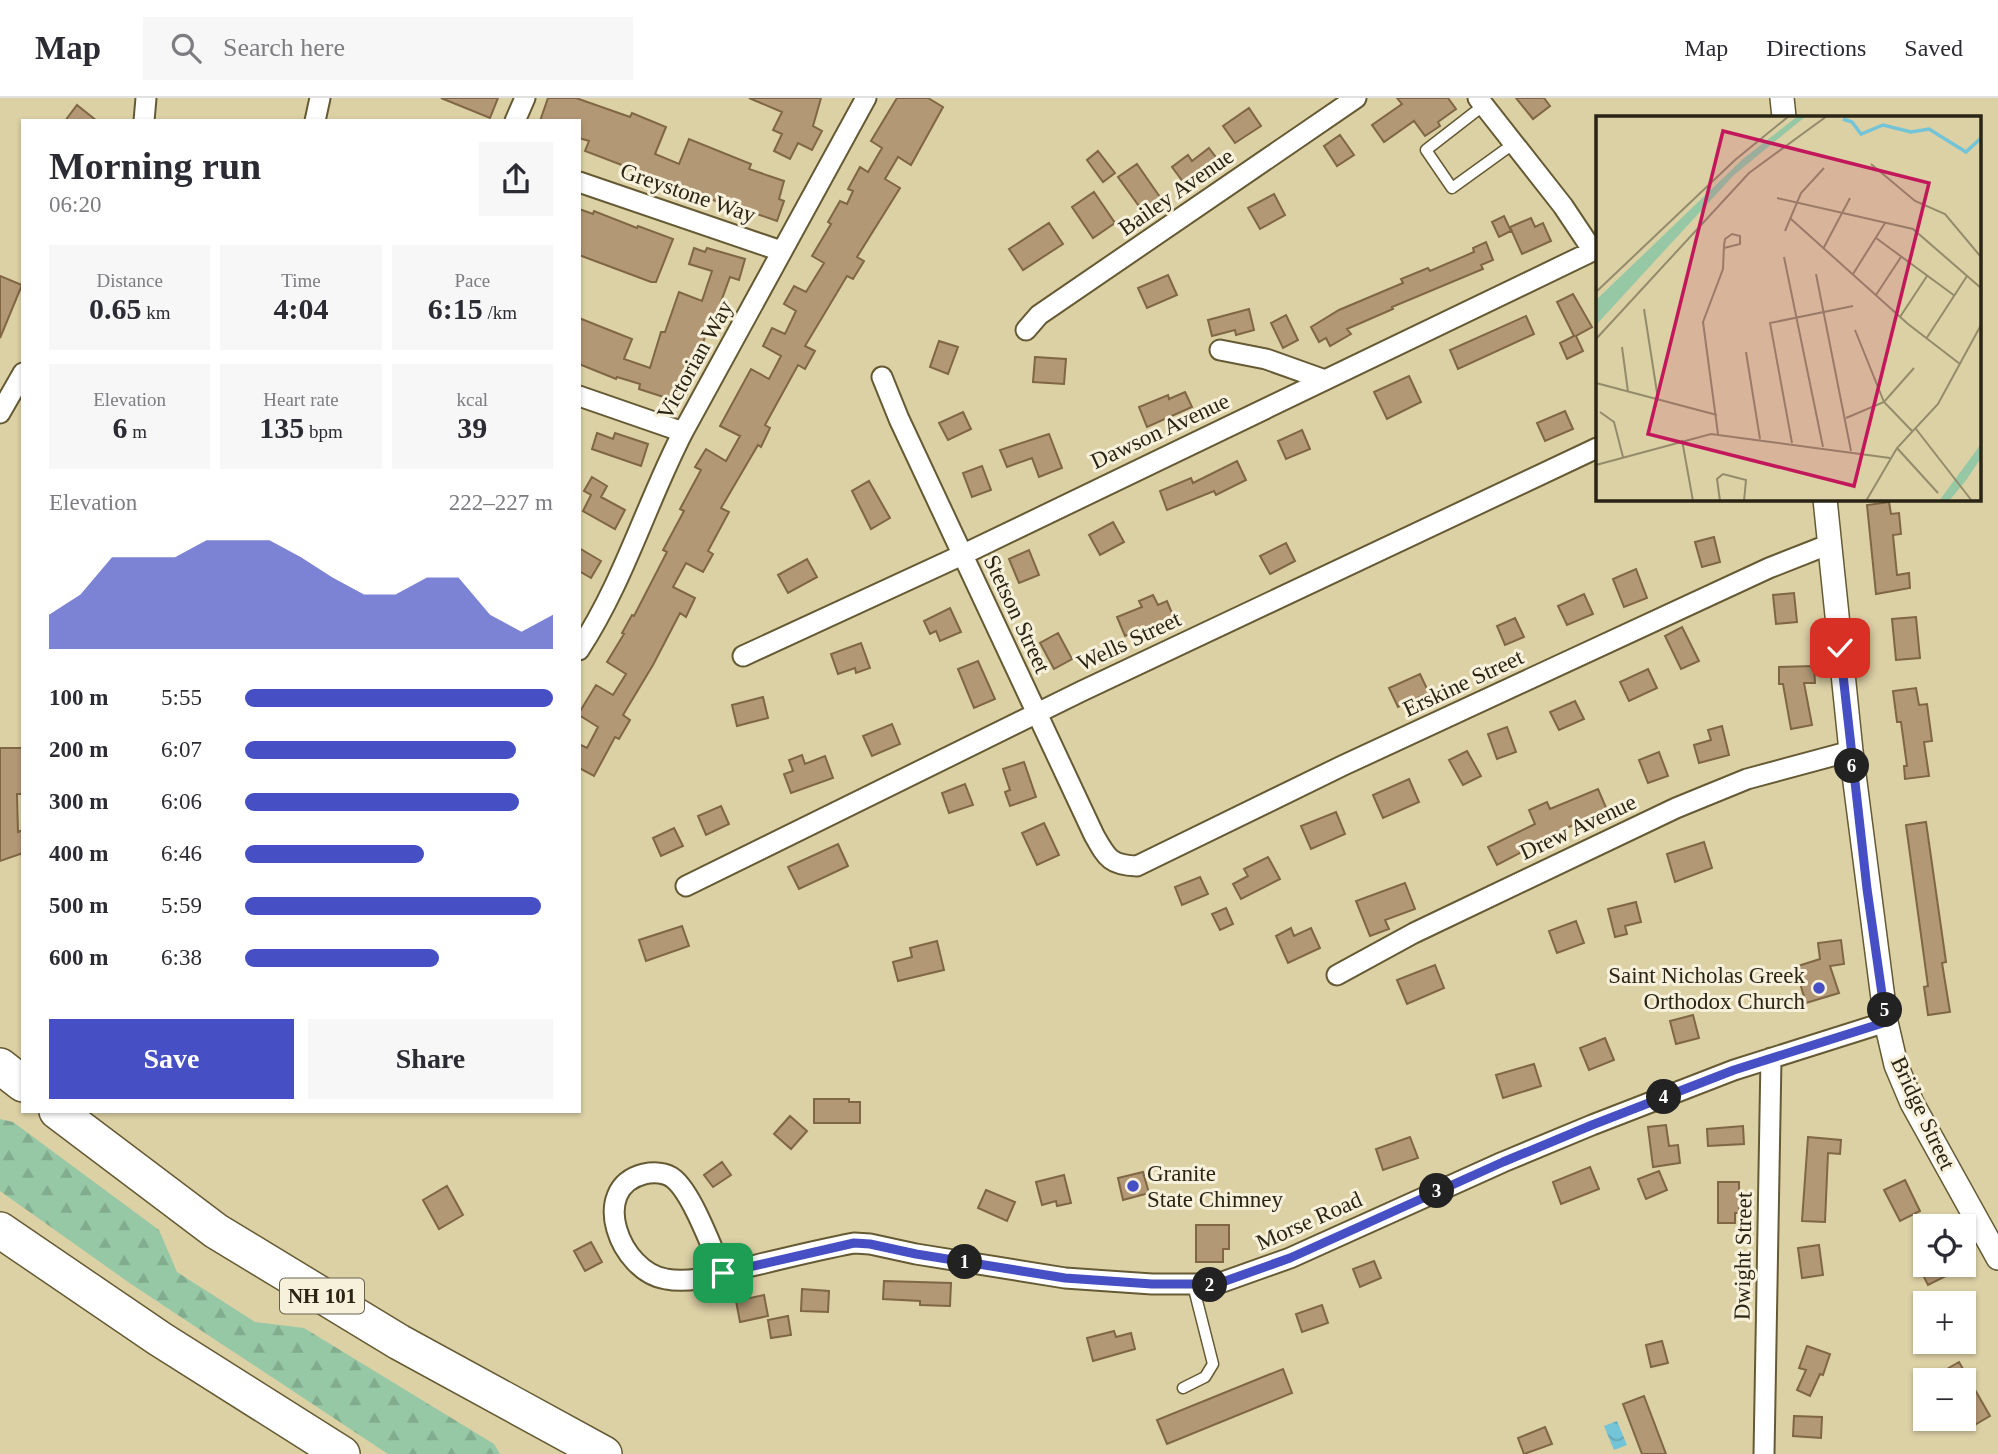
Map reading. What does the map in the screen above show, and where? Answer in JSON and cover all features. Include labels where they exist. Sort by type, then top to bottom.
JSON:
[{"type":"highway","points":[[0,1066],[21,1082]]},
{"type":"highway","name":"NH 101","points":[[60,1113],[216,1231],[399,1342],[604,1454]]},
{"type":"highway","points":[[0,1230],[160,1339],[342,1454]]},
{"type":"street","points":[[144,119],[146,98]]},
{"type":"street","points":[[315,119],[320,98]]},
{"type":"street","points":[[516,119],[525,98]]},
{"type":"street","name":"Victorian Way","points":[[581,647],[617,584],[683,432],[866,98]]},
{"type":"street","name":"Bailey Avenue","points":[[1026,330],[1039,315],[1356,98]]},
{"type":"street","points":[[1782,98],[1784,116]]},
{"type":"street","points":[[1481,102],[1563,205],[1595,250]]},
{"type":"street","name":"Greystone Way","points":[[581,183],[781,251]]},
{"type":"street","name":"Dawson Avenue","points":[[743,656],[962,555],[1595,250]]},
{"type":"street","points":[[1220,350],[1266,359],[1325,380]]},
{"type":"street","points":[[0,412],[21,376]]},
{"type":"street","name":"Stetson Street","points":[[883,377],[899,419],[1094,835],[1104,852],[1118,865]]},
{"type":"street","points":[[581,397],[683,432]]},
{"type":"street","name":"Wells Street","points":[[686,886],[1082,691],[1596,448]]},
{"type":"street","name":"Bridge Street","points":[[1825,500],[1851,751],[1886,1022],[1896,1065],[1912,1103],[1991,1230],[1998,1258]]},
{"type":"street","name":"Erskine Street","points":[[1118,865],[1138,866],[1344,765],[1769,568],[1830,544]]},
{"type":"street","name":"Drew Avenue","points":[[1337,975],[1426,927],[1676,808],[1747,779],[1851,751]]},
{"type":"street","name":"Morse Road","points":[[723,1273],[685,1192],[672,1177],[653,1172],[636,1176],[622,1188],[614,1206],[614,1227],[622,1245],[633,1261],[648,1274],[666,1279],[684,1280],[723,1273],[854,1243],[1065,1278],[1217,1284],[1255,1272],[1553,1141],[1734,1070],[1886,1022]]},
{"type":"street","name":"Dwight Street","points":[[1760,1452],[1771,1058]]},
{"type":"lane","points":[[1481,102],[1426,150],[1452,188],[1513,144]]},
{"type":"lane","points":[[1182,1388],[1205,1377],[1213,1364],[1193,1285]]},
{"type":"green space","points":[[0,1119],[13,1122],[159,1230],[177,1272],[255,1322],[304,1328],[494,1444],[500,1454],[388,1454],[131,1284],[0,1191]]},
{"type":"water","points":[[1617,1421],[1627,1445],[1614,1450],[1604,1426]]},
{"type":"building","points":[[441,98],[498,98],[490,118]]},
{"type":"building","points":[[548,98],[576,98],[630,117],[632,113],[666,127],[655,154],[679,164],[689,139],[751,164],[749,169],[784,181],[779,199],[784,201],[777,221],[734,208],[585,151],[589,141],[581,139],[581,119],[541,119]]},
{"type":"building","points":[[749,98],[821,98],[813,126],[822,131],[812,150],[798,143],[790,159],[774,151],[782,134],[773,130],[782,112]]},
{"type":"building","points":[[897,98],[928,98],[943,107],[911,165],[898,157],[885,179],[900,188],[857,257],[864,261],[853,279],[847,276],[805,346],[815,351],[805,369],[798,365],[765,425],[770,428],[761,447],[758,445],[721,508],[729,512],[708,551],[713,554],[703,572],[686,563],[673,587],[695,598],[686,617],[680,613],[623,715],[630,720],[619,739],[615,737],[594,776],[581,769],[581,745],[587,748],[598,727],[581,716],[581,710],[596,685],[613,695],[626,674],[607,662],[667,552],[663,550],[684,511],[680,509],[701,470],[695,467],[706,449],[726,461],[740,436],[720,426],[751,369],[769,379],[781,356],[763,346],[772,328],[785,334],[796,311],[784,304],[794,286],[806,292],[824,263],[812,256],[831,224],[828,222],[840,201],[847,204],[853,191],[848,189],[860,167],[868,172],[882,148],[871,141]]},
{"type":"building","points":[[1397,98],[1448,98],[1456,109],[1438,122],[1440,126],[1425,136],[1414,121],[1384,142],[1372,125],[1402,104]]},
{"type":"building","points":[[1516,98],[1544,98],[1550,106],[1533,119]]},
{"type":"building","points":[[77,105],[94,119],[66,119]]},
{"type":"building","points":[[1249,108],[1261,126],[1235,143],[1223,126]]},
{"type":"building","points":[[1340,135],[1354,155],[1337,166],[1324,146]]},
{"type":"building","points":[[1209,148],[1218,160],[1201,172],[1203,175],[1187,187],[1172,167],[1188,155],[1192,161]]},
{"type":"building","points":[[1098,151],[1115,173],[1103,182],[1087,160]]},
{"type":"building","points":[[1137,164],[1162,200],[1144,213],[1118,177]]},
{"type":"building","points":[[1094,192],[1115,223],[1093,238],[1072,207]]},
{"type":"building","points":[[1274,194],[1285,215],[1260,229],[1248,208]]},
{"type":"building","points":[[581,210],[593,214],[594,211],[673,239],[656,282],[581,256]]},
{"type":"building","points":[[1504,216],[1511,231],[1499,237],[1492,222]]},
{"type":"building","points":[[1531,218],[1535,227],[1543,223],[1551,241],[1522,254],[1510,227]]},
{"type":"building","points":[[1049,223],[1063,244],[1023,270],[1009,249]]},
{"type":"building","points":[[1486,242],[1493,260],[1481,265],[1483,269],[1347,329],[1351,334],[1330,346],[1326,338],[1319,342],[1311,327],[1339,310],[1403,283],[1401,279],[1428,268],[1430,271],[1474,252],[1473,248]]},
{"type":"building","points":[[694,248],[705,252],[707,248],[745,259],[739,280],[730,277],[719,307],[724,309],[716,330],[708,327],[696,366],[691,365],[679,402],[639,389],[640,384],[617,377],[616,379],[581,365],[581,319],[632,339],[624,359],[650,368],[661,332],[665,332],[679,292],[702,301],[712,271],[689,264]]},
{"type":"building","points":[[1168,275],[1177,295],[1147,308],[1138,288]]},
{"type":"building","points":[[0,276],[21,285],[21,287],[0,338]]},
{"type":"building","points":[[1573,294],[1592,327],[1576,336],[1583,351],[1567,359],[1560,343],[1574,336],[1557,302]]},
{"type":"building","points":[[1249,309],[1254,330],[1236,335],[1235,330],[1212,336],[1208,320]]},
{"type":"building","points":[[1286,315],[1298,340],[1283,348],[1271,323]]},
{"type":"building","points":[[1526,316],[1534,334],[1458,369],[1450,350]]},
{"type":"building","points":[[939,341],[958,347],[948,374],[930,367]]},
{"type":"building","points":[[1035,357],[1066,359],[1064,384],[1033,382]]},
{"type":"building","points":[[1409,376],[1421,402],[1387,419],[1374,392]]},
{"type":"building","points":[[1185,392],[1192,407],[1147,427],[1139,407],[1168,395],[1169,399]]},
{"type":"building","points":[[1565,411],[1573,429],[1545,441],[1537,423]]},
{"type":"building","points":[[963,412],[971,429],[948,440],[939,423]]},
{"type":"building","points":[[1302,430],[1310,449],[1286,459],[1278,441]]},
{"type":"building","points":[[597,433],[613,439],[615,433],[648,444],[641,466],[592,449]]},
{"type":"building","points":[[1049,434],[1062,468],[1039,477],[1032,458],[1007,467],[1000,450]]},
{"type":"building","points":[[1237,461],[1246,480],[1216,495],[1214,491],[1167,510],[1160,491],[1191,478],[1193,483]]},
{"type":"building","points":[[982,466],[991,490],[972,497],[963,473]]},
{"type":"building","points":[[592,477],[607,486],[601,497],[625,510],[615,529],[583,511],[591,495],[584,491]]},
{"type":"building","points":[[869,481],[890,518],[871,529],[852,491]]},
{"type":"building","points":[[1889,502],[1891,514],[1899,513],[1901,534],[1893,535],[1897,575],[1909,573],[1910,588],[1876,594],[1867,505]]},
{"type":"building","points":[[1113,522],[1124,542],[1100,555],[1089,535]]},
{"type":"building","points":[[1714,537],[1720,562],[1702,567],[1695,542]]},
{"type":"building","points":[[1286,543],[1295,561],[1270,574],[1260,556]]},
{"type":"building","points":[[581,549],[601,561],[591,578],[581,572]]},
{"type":"building","points":[[1029,550],[1039,575],[1019,583],[1009,559]]},
{"type":"building","points":[[807,559],[817,577],[788,593],[778,575]]},
{"type":"building","points":[[1636,569],[1647,598],[1624,607],[1613,579]]},
{"type":"building","points":[[1794,593],[1797,622],[1776,624],[1773,595]]},
{"type":"building","points":[[1584,594],[1593,614],[1567,625],[1558,606]]},
{"type":"building","points":[[1153,595],[1158,605],[1167,601],[1176,623],[1154,632],[1151,625],[1125,636],[1117,617],[1142,607],[1139,601]]},
{"type":"building","points":[[950,608],[961,632],[940,641],[936,631],[930,634],[924,621]]},
{"type":"building","points":[[1916,617],[1920,658],[1896,660],[1892,619]]},
{"type":"building","points":[[1515,618],[1524,637],[1505,645],[1497,626]]},
{"type":"building","points":[[1682,627],[1699,661],[1681,669],[1665,636]]},
{"type":"building","points":[[1058,633],[1072,659],[1054,669],[1040,643]]},
{"type":"building","points":[[861,643],[870,668],[856,673],[855,668],[838,674],[831,654]]},
{"type":"building","points":[[978,661],[995,699],[974,708],[958,669]]},
{"type":"building","points":[[1814,666],[1815,683],[1804,683],[1812,725],[1791,729],[1783,684],[1779,684],[1779,667]]},
{"type":"building","points":[[1648,669],[1657,688],[1629,701],[1620,682]]},
{"type":"building","points":[[1420,674],[1429,693],[1398,707],[1389,688]]},
{"type":"building","points":[[1916,688],[1919,705],[1927,704],[1932,741],[1924,742],[1929,776],[1905,779],[1904,766],[1907,766],[1901,722],[1897,722],[1893,691]]},
{"type":"building","points":[[763,697],[768,718],[737,726],[732,705]]},
{"type":"building","points":[[1575,701],[1584,719],[1559,730],[1550,712]]},
{"type":"building","points":[[892,724],[900,744],[872,756],[863,736]]},
{"type":"building","points":[[1722,726],[1729,755],[1699,763],[1694,745],[1711,740],[1708,730]]},
{"type":"building","points":[[1507,727],[1516,752],[1497,759],[1488,734]]},
{"type":"building","points":[[0,748],[21,748],[21,794],[17,794],[21,854],[0,861]]},
{"type":"building","points":[[1467,751],[1481,776],[1463,785],[1449,760]]},
{"type":"building","points":[[1659,752],[1668,776],[1648,783],[1639,760]]},
{"type":"building","points":[[802,755],[805,764],[825,756],[833,778],[791,793],[784,774],[793,771],[789,760]]},
{"type":"building","points":[[1024,762],[1036,797],[1010,806],[1005,792],[1010,790],[1003,769]]},
{"type":"building","points":[[1409,779],[1419,802],[1383,818],[1373,795]]},
{"type":"building","points":[[965,784],[973,805],[949,813],[942,793]]},
{"type":"building","points":[[1598,789],[1607,810],[1520,849],[1522,852],[1497,865],[1488,847],[1535,824],[1529,810],[1547,802],[1550,809]]},
{"type":"building","points":[[721,806],[729,824],[706,835],[698,816]]},
{"type":"building","points":[[1336,812],[1345,834],[1311,849],[1301,826]]},
{"type":"building","points":[[1926,822],[1946,962],[1942,963],[1950,1012],[1928,1015],[1924,987],[1928,986],[1906,825]]},
{"type":"building","points":[[1044,823],[1059,855],[1037,865],[1022,833]]},
{"type":"building","points":[[674,828],[683,846],[661,856],[653,838]]},
{"type":"building","points":[[1704,842],[1712,868],[1675,882],[1667,854]]},
{"type":"building","points":[[838,844],[848,866],[799,889],[788,867]]},
{"type":"building","points":[[1268,857],[1280,879],[1241,899],[1233,884],[1248,876],[1244,869]]},
{"type":"building","points":[[1200,877],[1208,894],[1182,905],[1175,887]]},
{"type":"building","points":[[1405,883],[1415,909],[1385,920],[1389,929],[1370,936],[1356,901]]},
{"type":"building","points":[[1636,902],[1641,922],[1625,926],[1627,934],[1615,937],[1608,909]]},
{"type":"building","points":[[1226,908],[1233,924],[1220,930],[1212,914]]},
{"type":"building","points":[[1576,921],[1584,943],[1557,953],[1549,931]]},
{"type":"building","points":[[682,926],[689,946],[646,961],[639,940]]},
{"type":"building","points":[[1291,928],[1294,936],[1311,928],[1320,948],[1288,963],[1276,936]]},
{"type":"building","points":[[1841,940],[1844,964],[1830,966],[1839,993],[1806,1003],[1795,967],[1820,959],[1818,943]]},
{"type":"building","points":[[937,941],[944,970],[898,981],[893,962],[912,957],[910,948]]},
{"type":"building","points":[[1435,965],[1444,988],[1407,1004],[1397,980]]},
{"type":"building","points":[[1693,1015],[1699,1038],[1676,1044],[1670,1021]]},
{"type":"building","points":[[1605,1038],[1614,1060],[1589,1070],[1580,1048]]},
{"type":"building","points":[[1534,1064],[1541,1086],[1503,1098],[1496,1075]]},
{"type":"building","points":[[814,1099],[849,1099],[849,1102],[860,1102],[860,1123],[814,1123]]},
{"type":"building","points":[[790,1116],[807,1131],[791,1149],[774,1134]]},
{"type":"building","points":[[1666,1125],[1669,1146],[1678,1145],[1680,1163],[1653,1167],[1648,1127]]},
{"type":"building","points":[[1743,1126],[1744,1144],[1708,1146],[1707,1129]]},
{"type":"building","points":[[1410,1137],[1418,1158],[1383,1170],[1376,1149]]},
{"type":"building","points":[[1808,1137],[1841,1140],[1840,1154],[1828,1153],[1825,1222],[1802,1221]]},
{"type":"building","points":[[722,1162],[731,1175],[713,1187],[704,1175]]},
{"type":"building","points":[[1590,1167],[1599,1189],[1561,1204],[1553,1182]]},
{"type":"building","points":[[1659,1171],[1667,1190],[1646,1199],[1638,1179]]},
{"type":"building","name":"Granite State Chimney","points":[[1143,1172],[1149,1193],[1123,1200],[1118,1178]]},
{"type":"building","points":[[1064,1175],[1071,1203],[1057,1206],[1056,1201],[1042,1205],[1036,1182]]},
{"type":"building","points":[[1905,1180],[1920,1211],[1900,1221],[1884,1190]]},
{"type":"building","points":[[1718,1182],[1739,1182],[1739,1213],[1735,1213],[1735,1223],[1718,1223]]},
{"type":"building","points":[[447,1186],[463,1215],[439,1229],[423,1200]]},
{"type":"building","points":[[986,1190],[1015,1202],[1007,1221],[978,1208]]},
{"type":"building","points":[[1196,1225],[1229,1225],[1229,1249],[1223,1249],[1223,1262],[1196,1262]]},
{"type":"building","points":[[591,1242],[602,1262],[585,1271],[574,1251]]},
{"type":"building","points":[[1819,1245],[1823,1275],[1802,1278],[1798,1248]]},
{"type":"building","points":[[1374,1261],[1381,1278],[1360,1287],[1353,1269]]},
{"type":"building","points":[[1924,1277],[1944,1277],[1928,1285]]},
{"type":"building","points":[[884,1281],[951,1283],[950,1306],[920,1305],[920,1301],[883,1299]]},
{"type":"building","points":[[802,1289],[829,1291],[828,1312],[801,1311]]},
{"type":"building","points":[[764,1295],[768,1316],[740,1322],[736,1301]]},
{"type":"building","points":[[1322,1305],[1328,1323],[1302,1332],[1296,1314]]},
{"type":"building","points":[[788,1316],[791,1335],[771,1338],[768,1320]]},
{"type":"building","points":[[1114,1331],[1116,1337],[1131,1333],[1135,1349],[1093,1361],[1087,1338]]},
{"type":"building","points":[[1662,1341],[1668,1363],[1651,1367],[1646,1345]]},
{"type":"building","points":[[1807,1346],[1830,1354],[1823,1375],[1820,1374],[1810,1396],[1797,1390],[1806,1370],[1799,1368]]},
{"type":"building","points":[[1959,1362],[1962,1368],[1949,1368]]},
{"type":"building","points":[[1283,1369],[1292,1393],[1167,1444],[1157,1420]]},
{"type":"building","points":[[1976,1392],[1990,1416],[1976,1424]]},
{"type":"building","points":[[1644,1396],[1666,1454],[1642,1454],[1623,1404]]},
{"type":"building","points":[[1794,1416],[1822,1417],[1821,1438],[1793,1436]]},
{"type":"building","points":[[1545,1427],[1552,1444],[1524,1454],[1518,1438]]},
{"type":"place","name":"Saint Nicholas Greek Orthodox Church","points":[[1819,988]]},
{"type":"place","name":"Granite State Chimney","points":[[1133,1186]]},
{"type":"route","points":[[723,1273],[854,1243],[1065,1278],[1152,1284],[1217,1284],[1290,1258],[1592,1125],[1734,1070],[1886,1022],[1867,889],[1840,648]]}]
